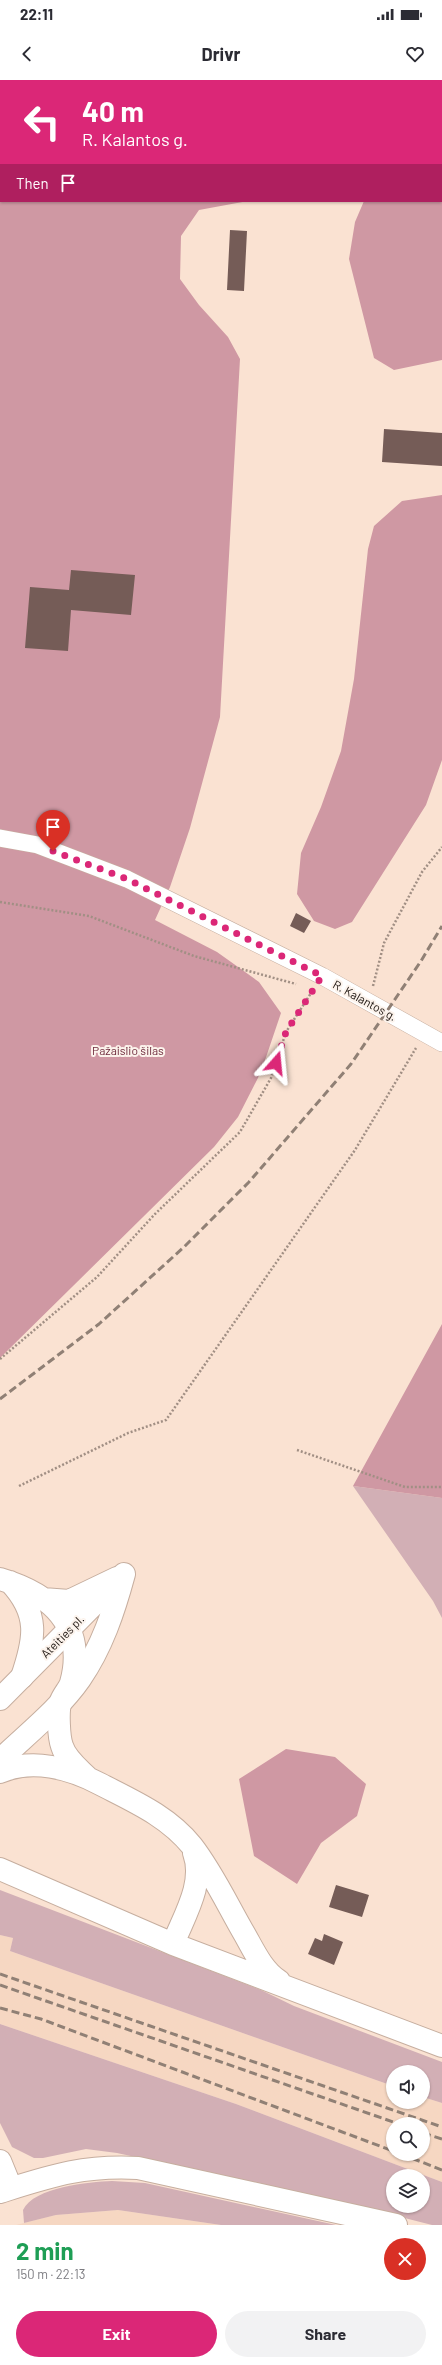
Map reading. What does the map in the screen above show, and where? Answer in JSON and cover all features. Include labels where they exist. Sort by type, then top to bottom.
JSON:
[{"type":"main road","points":[[43,1599],[69,1601],[124,1574]]},
{"type":"main road","points":[[0,1760],[60,1702],[80,1679],[99,1645],[112,1617],[124,1574]]},
{"type":"main road","name":"Ateities pl.","points":[[0,1699],[124,1574]]},
{"type":"main road","points":[[5,1580],[28,1589],[43,1599],[63,1617],[70,1629],[75,1644],[75,1664],[71,1684],[60,1702],[59,1734],[67,1757],[87,1777]]},
{"type":"main road","points":[[5,1580],[22,1595],[33,1623],[32,1649],[22,1677]]},
{"type":"main road","points":[[0,1772],[31,1764],[49,1766],[87,1777],[165,1820],[192,1846],[263,1966],[276,1979],[292,1989]]},
{"type":"main road","points":[[173,1944],[194,1892],[198,1876],[197,1861],[192,1846]]},
{"type":"main road","points":[[0,1869],[173,1944],[442,2046]]},
{"type":"main road","points":[[0,2160],[6,2190],[75,2170],[108,2166],[138,2168],[396,2225]]},
{"type":"street","name":"R. Kalantos g.","points":[[0,838],[38,846],[127,879],[366,1000],[442,1043]]},
{"type":"path","points":[[366,1000],[376,978],[384,943],[422,872],[442,847]]},
{"type":"path","points":[[0,902],[89,916],[194,956],[299,984]]},
{"type":"path","points":[[0,1359],[97,1278],[155,1214],[240,1132],[271,1078],[286,1032],[314,989],[306,987]]},
{"type":"path","points":[[19,1486],[128,1433],[166,1420],[355,1150],[424,1033]]},
{"type":"path","points":[[297,1450],[405,1487],[442,1487]]},
{"type":"shaded area","points":[[353,1486],[442,1498],[442,1618],[433,1601]]},
{"type":"shaded area","points":[[0,1890],[261,1990],[294,2006],[442,2062],[442,2103],[430,2099],[430,2065],[386,2065],[386,2084],[10,1951],[13,1938],[0,1935]]},
{"type":"shaded area","points":[[0,1935],[13,1938],[10,1951],[386,2084],[386,2109],[430,2109],[430,2099],[442,2103],[442,2182],[430,2177],[430,2169],[408,2169],[387,2161],[430,2161],[430,2117],[386,2117],[386,2161],[236,2104],[0,2024]]},
{"type":"shaded area","points":[[0,2024],[236,2104],[408,2169],[386,2169],[386,2213],[430,2213],[430,2177],[442,2182],[442,2225],[432,2225],[338,2201],[117,2153],[86,2149],[43,2158],[34,2158],[12,2147],[0,2123]]},
{"type":"shaded area","points":[[112,2181],[145,2183],[336,2225],[221,2225],[118,2210],[56,2215],[24,2223],[23,2210],[29,2202],[38,2196],[63,2187]]},
{"type":"shaded area","points":[[118,2210],[221,2225],[16,2225],[56,2215]]},
{"type":"green space","name":"Pažaislio šilas","points":[[0,202],[243,202],[199,210],[181,236],[180,279],[199,305],[228,337],[240,359],[220,717],[190,828],[170,887],[155,920],[217,952],[259,982],[281,1013],[261,1072],[238,1117],[214,1147],[0,1358]]},
{"type":"green space","points":[[364,202],[442,202],[442,360],[394,370],[374,358],[349,259],[355,222]]},
{"type":"green space","points":[[442,495],[442,760],[426,805],[352,922],[335,929],[314,921],[297,894],[301,853],[321,807],[341,751],[354,679],[368,549],[374,526],[402,501]]},
{"type":"green space","points":[[442,1324],[442,1498],[353,1486]]},
{"type":"green space","points":[[286,1749],[335,1757],[366,1784],[357,1816],[321,1843],[297,1884],[254,1856],[239,1779]]},
{"type":"building","points":[[230,230],[247,231],[244,291],[227,290]]},
{"type":"building","points":[[384,429],[442,433],[442,466],[382,462]]},
{"type":"building","points":[[71,570],[135,575],[131,615],[71,610],[68,651],[25,648],[30,587],[69,590]]},
{"type":"building","points":[[296,913],[311,921],[304,933],[290,926]]},
{"type":"building","points":[[336,1885],[369,1895],[362,1917],[329,1907]]},
{"type":"building","points":[[324,1934],[343,1942],[334,1965],[308,1954],[315,1938],[322,1941]]},
{"type":"railway","points":[[0,1399],[99,1324],[184,1247],[249,1182],[351,1064],[421,961],[442,926]]},
{"type":"railway","points":[[0,1974],[442,2127]]},
{"type":"railway","points":[[0,1985],[386,2119]]},
{"type":"railway","points":[[0,2008],[41,2019],[386,2148]]},
{"type":"railway","points":[[430,2135],[442,2139]]},
{"type":"railway","points":[[419,2161],[442,2170]]},
{"type":"route","points":[[53,851],[127,879],[322,976],[286,1032],[276,1063]]}]
